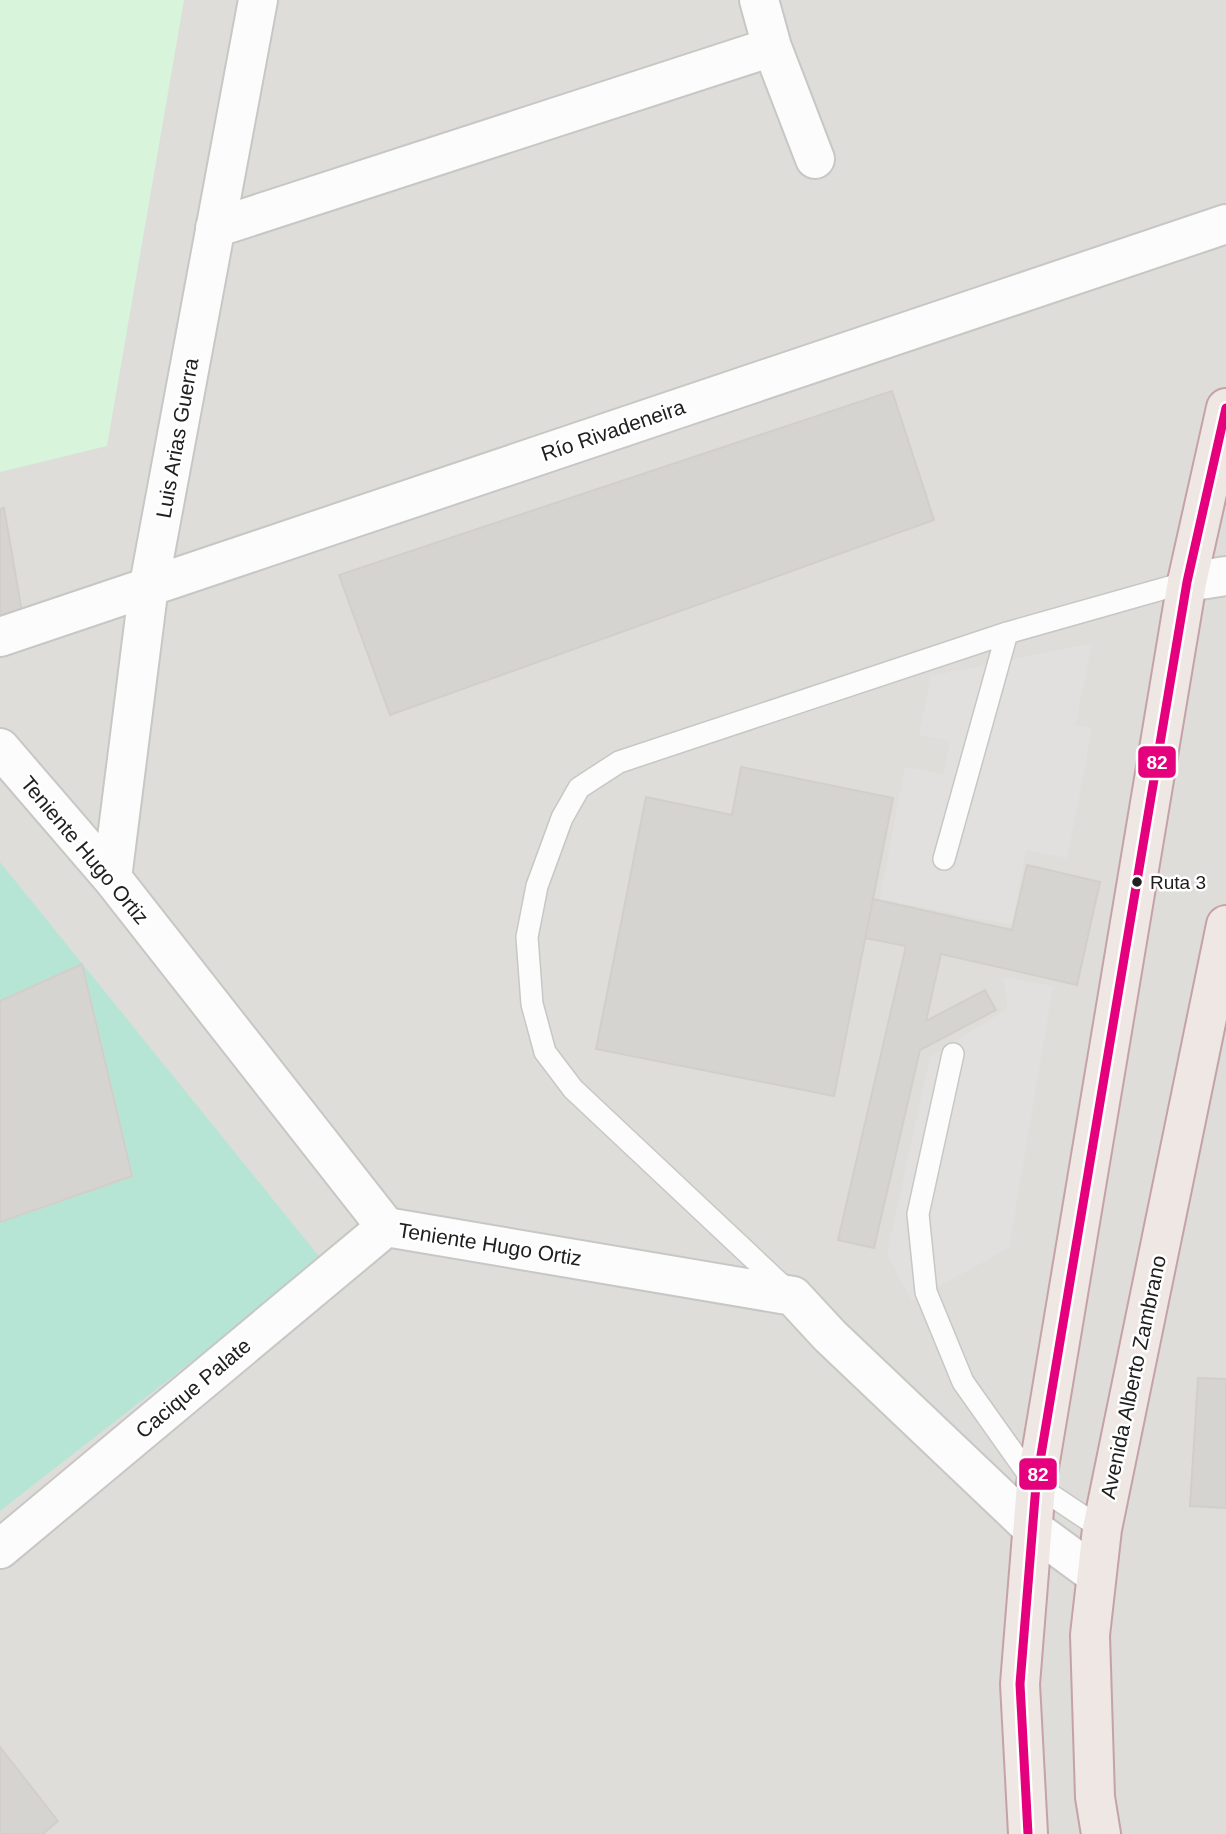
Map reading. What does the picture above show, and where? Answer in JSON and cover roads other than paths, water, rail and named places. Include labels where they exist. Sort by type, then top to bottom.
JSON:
[{"type":"highway","points":[[1028,1834],[1020,1684],[1036,1485],[1187,582],[1226,408]]},
{"type":"highway","name":"Avenida Alberto Zambrano","points":[[1101,1834],[1095,1797],[1090,1635],[1102,1529],[1226,925]]},
{"type":"street","name":"Luis Arias Guerra","points":[[111,878],[149,585],[258,0]]},
{"type":"street","points":[[759,0],[772,47],[815,159]]},
{"type":"street","points":[[215,228],[772,47]]},
{"type":"street","name":"Río Rivadeneira","points":[[0,637],[1226,224]]},
{"type":"street","points":[[1187,582],[1226,576]]},
{"type":"street","name":"Teniente Hugo Ortiz","points":[[0,748],[111,878],[386,1227],[793,1296]]},
{"type":"street","name":"Cacique Palate","points":[[0,1549],[386,1227]]},
{"type":"street","points":[[793,1296],[830,1336],[1032,1528],[1096,1575]]},
{"type":"lane","points":[[793,1296],[573,1089],[545,1052],[532,1004],[527,937],[537,887],[562,818],[579,788],[619,762],[1007,633],[1187,582]]},
{"type":"lane","points":[[944,859],[1007,633]]},
{"type":"lane","points":[[953,1054],[918,1214],[926,1292],[963,1382],[1036,1485],[1102,1529]]},
{"type":"place","name":"Ruta 3","points":[[1137,882]]}]
